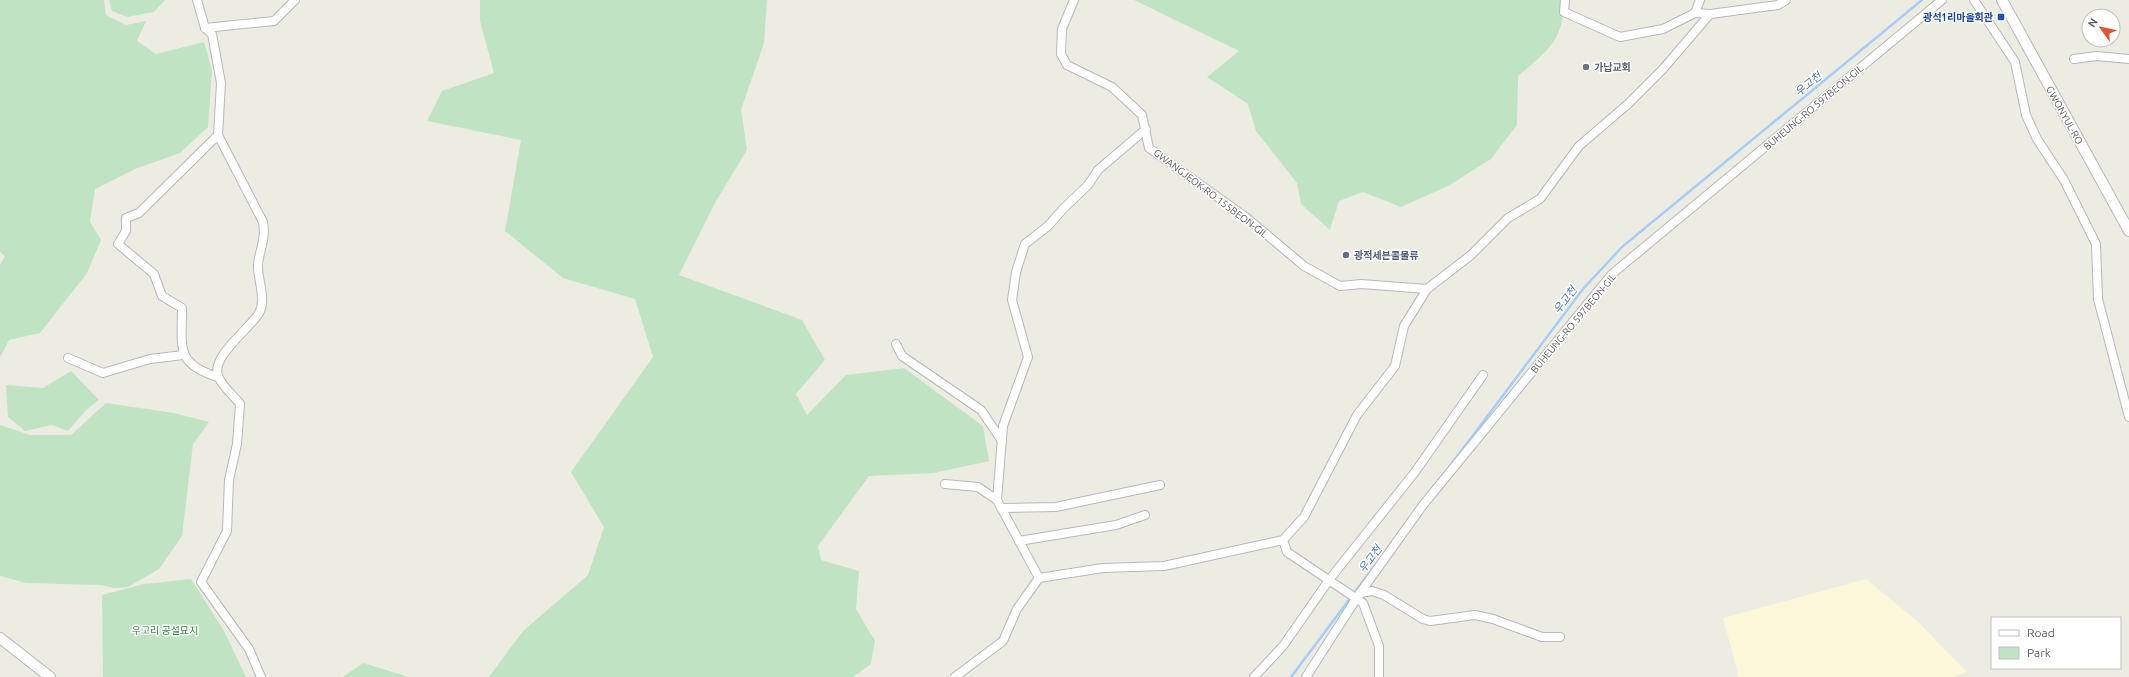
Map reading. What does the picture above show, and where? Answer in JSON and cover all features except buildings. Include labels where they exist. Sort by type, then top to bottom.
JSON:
[{"type":"street","points":[[197,0],[205,28],[212,34],[221,83],[218,135],[263,222],[265,235],[258,264],[262,302],[260,312],[223,354],[218,366],[218,377]]},
{"type":"street","points":[[205,28],[274,21],[295,0]]},
{"type":"street","name":"GWANGJEOK-RO 155BEON-GIL","points":[[1074,0],[1062,29],[1061,54],[1067,65],[1112,87],[1142,115],[1149,148],[1247,218],[1304,266],[1340,286],[1361,284],[1427,289]]},
{"type":"street","points":[[1565,0],[1564,12],[1620,37],[1663,29],[1695,13],[1710,14],[1778,5],[1786,0]]},
{"type":"street","points":[[1695,13],[1700,0]]},
{"type":"street","name":"BUHEUNG-RO 597BEON-GIL","points":[[1306,677],[1356,596],[1423,506],[1612,274],[1942,0]]},
{"type":"street","points":[[1974,0],[2015,62],[2026,115],[2037,139],[2064,180],[2096,244],[2098,299],[2129,417]]},
{"type":"street","name":"GWONYUL-RO","points":[[2002,0],[2129,231]]},
{"type":"street","points":[[955,677],[1003,641],[1017,609],[1039,578],[1104,568],[1164,566],[1283,540],[1304,517],[1357,415],[1395,366],[1404,326],[1427,289],[1471,255],[1508,218],[1540,199],[1579,146],[1628,104],[1663,69],[1710,14]]},
{"type":"street","points":[[2074,59],[2097,56],[2129,59]]},
{"type":"street","points":[[999,504],[1004,426],[1028,356],[1012,300],[1016,272],[1025,244],[1048,226],[1062,209],[1088,185],[1098,170],[1146,129]]},
{"type":"street","points":[[218,135],[139,213],[126,218],[126,231],[118,244],[154,274],[162,296],[182,308],[183,355],[197,369],[218,377],[240,404],[237,444],[229,480],[227,531],[200,582],[249,649],[261,677]]},
{"type":"street","points":[[896,344],[902,356],[981,410],[1002,441]]},
{"type":"street","points":[[68,358],[103,373],[150,359],[183,355]]},
{"type":"street","points":[[1254,677],[1283,646],[1330,581],[1415,472],[1483,375]]},
{"type":"street","points":[[945,484],[978,487],[999,504],[1039,578]]},
{"type":"street","points":[[999,504],[1056,507],[1160,485]]},
{"type":"street","points":[[1019,541],[1116,525],[1145,515]]},
{"type":"street","points":[[1283,540],[1287,552],[1330,581],[1356,596],[1363,603],[1379,646],[1379,677]]},
{"type":"street","points":[[1356,596],[1372,591],[1384,595],[1423,619],[1430,620],[1475,615],[1493,619],[1542,637],[1560,637]]},
{"type":"street","points":[[0,638],[50,677]]},
{"type":"shaded area","points":[[1866,579],[1917,621],[1967,672],[1953,677],[1739,677],[1723,618]]},
{"type":"green space","points":[[0,0],[104,0],[106,15],[126,25],[146,21],[137,41],[156,54],[204,42],[212,70],[208,127],[180,153],[135,169],[95,189],[90,222],[101,240],[87,273],[40,333],[9,340],[0,357],[0,265],[5,256],[0,252]]},
{"type":"green space","points":[[109,0],[165,0],[154,12],[127,17],[112,11]]},
{"type":"green space","points":[[480,0],[767,0],[764,43],[741,110],[747,150],[716,201],[679,275],[802,320],[825,360],[796,394],[807,415],[846,375],[904,368],[983,426],[989,461],[934,473],[869,476],[818,546],[821,560],[859,571],[856,609],[875,641],[871,664],[853,677],[489,677],[523,631],[588,575],[604,527],[571,472],[653,357],[635,299],[563,278],[505,231],[521,140],[427,121],[442,91],[494,73],[480,21]]},
{"type":"green space","points":[[1134,0],[1563,0],[1563,14],[1561,25],[1552,44],[1537,60],[1518,76],[1517,125],[1491,159],[1448,186],[1401,207],[1363,192],[1339,201],[1330,230],[1301,204],[1297,183],[1256,131],[1248,104],[1207,77],[1239,51]]},
{"type":"green space","points":[[71,371],[99,400],[87,409],[68,431],[52,425],[25,431],[8,417],[6,385],[43,388]]},
{"type":"green space","points":[[106,403],[174,413],[209,422],[193,444],[182,536],[159,569],[128,587],[114,588],[100,585],[26,583],[0,576],[0,425],[30,435],[71,435]]},
{"type":"green space","name":"우고리 공설묘지","points":[[191,579],[224,631],[246,677],[103,677],[102,595],[144,584]]},
{"type":"green space","points":[[363,663],[409,677],[343,677]]},
{"type":"waterway","name":"우고천","points":[[1450,466],[1583,289],[1622,247],[1922,0]]},
{"type":"waterway","name":"우고천","points":[[1291,677],[1376,564]]},
{"type":"place","name":"광석1리마을회관","points":[[2001,17]]},
{"type":"place","name":"가납교회","points":[[1586,67]]},
{"type":"place","name":"광적세븐콜물류","points":[[1346,255]]}]
